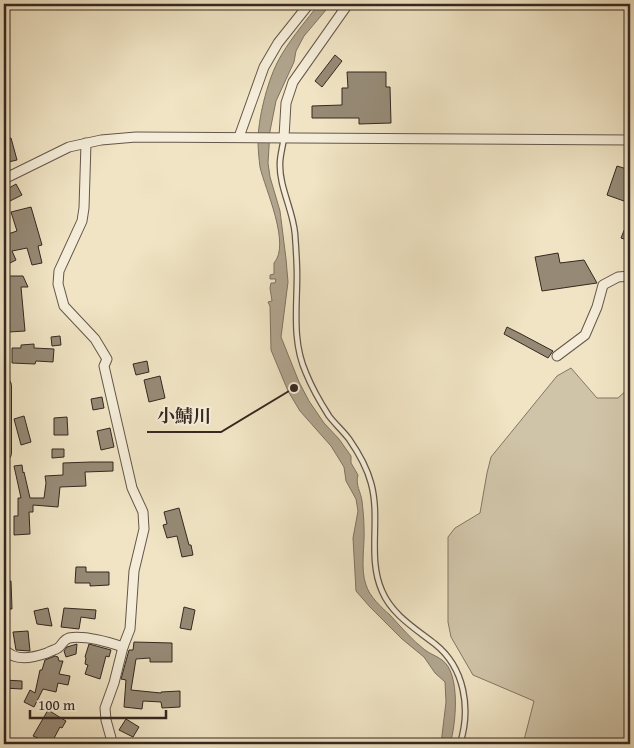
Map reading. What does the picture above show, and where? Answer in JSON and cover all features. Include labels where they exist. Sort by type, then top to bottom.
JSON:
[{"type":"main road","points":[[4,386],[4,453]]},
{"type":"street","points":[[243,137],[264,67],[278,43],[309,4]]},
{"type":"street","points":[[281,137],[286,103],[293,82],[348,4]]},
{"type":"street","points":[[4,178],[70,147],[86,143],[136,137],[630,140]]},
{"type":"street","points":[[86,143],[82,221],[59,271],[58,284],[64,306],[95,340],[107,359],[104,366],[132,488],[143,512],[144,529],[134,571],[130,629],[105,708],[111,738],[109,744]]},
{"type":"street","points":[[557,356],[585,335],[603,285],[618,277],[630,276]]},
{"type":"street","points":[[4,649],[14,657],[38,656],[57,649],[65,640],[70,638],[97,640],[123,647]]},
{"type":"lane","points":[[281,137],[280,163],[282,183],[294,230],[297,275],[295,318],[304,370],[317,398],[348,438],[361,459],[371,482],[375,503],[374,556],[377,577],[382,591],[398,614],[441,650],[461,679],[464,696],[464,717],[463,734],[460,744]]},
{"type":"shaded area","points":[[319,4],[331,4],[304,36],[296,51],[294,62],[276,101],[270,131],[268,163],[280,211],[288,282],[281,337],[299,382],[309,401],[351,456],[351,463],[358,475],[357,482],[362,501],[364,521],[363,571],[370,594],[416,642],[442,660],[452,676],[455,712],[450,744],[441,744],[446,702],[445,682],[435,673],[424,657],[402,639],[356,591],[353,538],[358,511],[356,499],[346,481],[344,467],[331,446],[300,411],[288,391],[271,350],[270,306],[268,302],[272,301],[270,288],[271,283],[275,283],[276,279],[270,279],[270,275],[274,274],[274,263],[280,243],[275,216],[260,167],[258,141],[261,112],[273,71],[281,55]]},
{"type":"shaded area","points":[[571,368],[597,398],[618,398],[630,387],[630,744],[523,744],[534,701],[473,675],[451,637],[448,622],[448,537],[455,528],[480,513],[491,457],[557,376]]},
{"type":"building","points":[[335,55],[342,61],[322,87],[315,81]]},
{"type":"building","points":[[347,72],[386,72],[386,87],[390,87],[391,123],[359,124],[359,118],[312,118],[312,106],[342,105],[342,88],[348,88]]},
{"type":"building","points":[[11,138],[17,160],[4,163],[4,139]]},
{"type":"building","points":[[617,166],[630,170],[630,181],[624,201],[607,195]]},
{"type":"building","points":[[16,184],[22,195],[8,202],[4,191]]},
{"type":"building","points":[[31,207],[42,245],[38,246],[42,263],[32,265],[27,248],[12,251],[16,260],[4,266],[4,234],[17,231],[11,212]]},
{"type":"building","points":[[630,216],[630,241],[621,238]]},
{"type":"building","points":[[558,253],[560,263],[584,260],[597,283],[542,291],[535,257]]},
{"type":"building","points":[[4,276],[23,276],[28,287],[21,287],[25,331],[9,332]]},
{"type":"building","points":[[507,327],[553,351],[548,358],[504,334]]},
{"type":"building","points":[[60,336],[61,345],[52,346],[51,337]]},
{"type":"building","points":[[34,344],[34,348],[54,349],[53,362],[36,361],[35,364],[12,363],[12,348],[21,348],[21,345]]},
{"type":"building","points":[[147,361],[149,372],[136,375],[133,364]]},
{"type":"building","points":[[160,376],[165,398],[149,402],[144,380]]},
{"type":"building","points":[[102,397],[104,408],[93,410],[91,399]]},
{"type":"building","points":[[24,416],[31,442],[21,445],[14,419]]},
{"type":"building","points":[[67,417],[68,435],[54,435],[54,418]]},
{"type":"building","points":[[110,428],[114,447],[101,450],[97,431]]},
{"type":"building","points":[[52,449],[64,449],[64,457],[52,458]]},
{"type":"building","points":[[113,462],[113,471],[85,472],[86,486],[60,487],[58,507],[33,505],[33,512],[29,512],[30,534],[14,535],[14,516],[18,516],[18,498],[21,498],[14,466],[22,465],[30,498],[44,498],[45,476],[63,475],[63,463]]},
{"type":"building","points":[[179,508],[193,555],[182,557],[177,536],[167,538],[163,525],[167,524],[164,512]]},
{"type":"building","points":[[76,567],[86,567],[86,572],[109,572],[109,585],[90,586],[90,583],[75,583]]},
{"type":"building","points":[[4,581],[11,581],[12,609],[4,609]]},
{"type":"building","points":[[184,607],[195,610],[191,630],[180,628]]},
{"type":"building","points":[[48,608],[52,626],[37,624],[34,611]]},
{"type":"building","points":[[64,608],[96,610],[95,619],[81,617],[79,629],[61,627]]},
{"type":"building","points":[[28,631],[30,651],[16,650],[13,632]]},
{"type":"building","points":[[134,642],[172,643],[172,662],[150,662],[150,658],[136,659],[131,690],[161,693],[180,691],[180,707],[162,708],[161,702],[143,701],[142,709],[124,707],[126,680],[121,679],[129,650],[133,650]]},
{"type":"building","points":[[77,644],[76,654],[66,657],[64,651],[67,647]]},
{"type":"building","points":[[89,644],[111,650],[109,657],[106,656],[100,679],[85,674],[88,665],[85,664],[85,657]]},
{"type":"building","points":[[55,656],[58,657],[59,661],[63,661],[59,674],[70,676],[68,685],[58,683],[56,692],[43,689],[34,707],[24,702],[30,690],[35,693],[40,670],[42,670],[45,660]]},
{"type":"building","points":[[4,680],[22,681],[22,689],[4,688]]},
{"type":"building","points":[[48,710],[66,721],[62,728],[60,727],[51,744],[33,736]]},
{"type":"building","points":[[126,719],[139,727],[133,737],[119,730]]},
{"type":"place","name":"小鯖川","points":[[294,388]]}]
